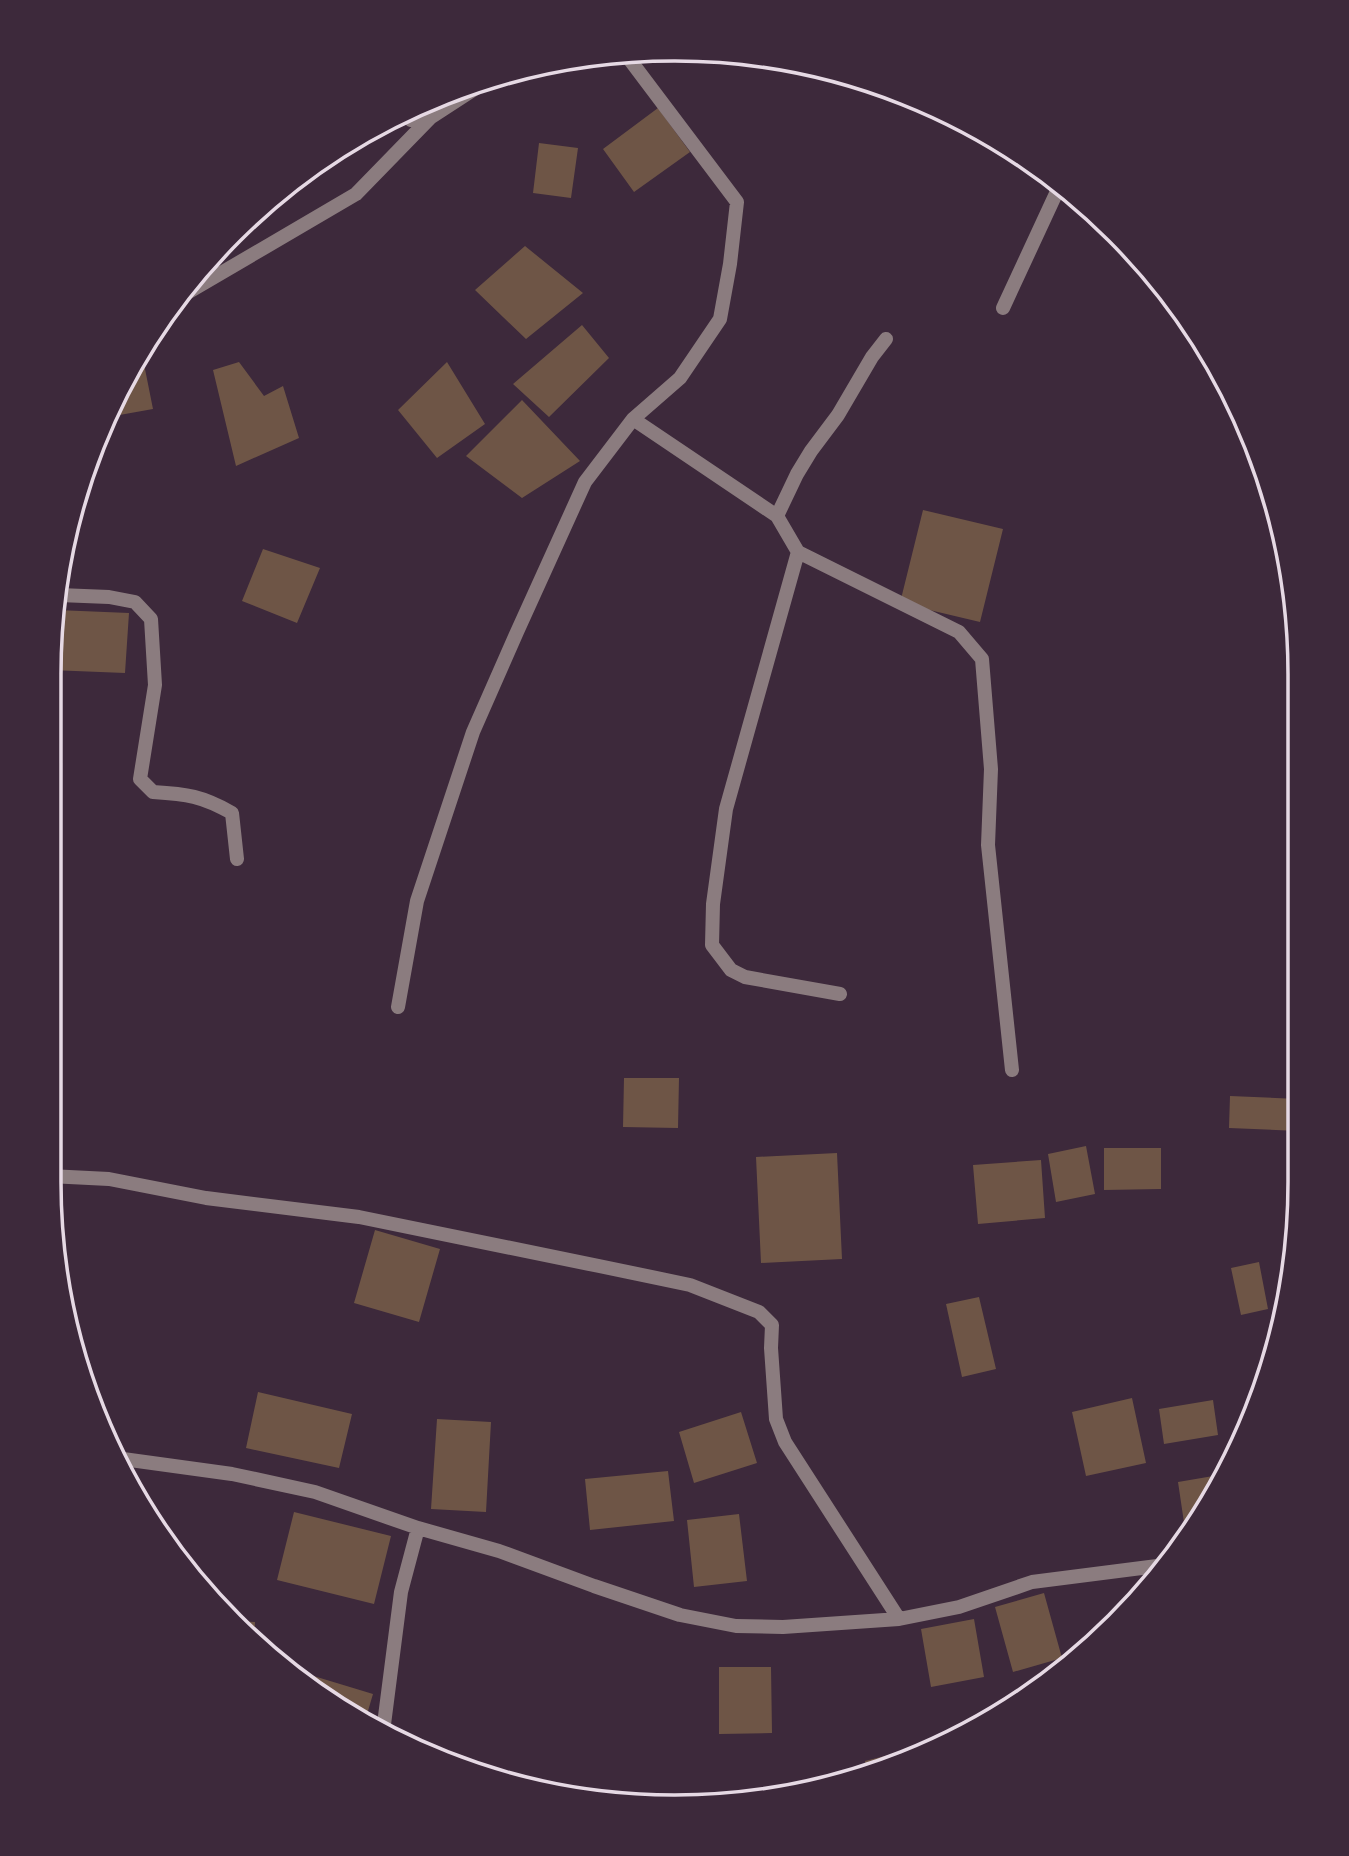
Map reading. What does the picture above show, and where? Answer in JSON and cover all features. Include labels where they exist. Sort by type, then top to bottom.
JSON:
[{"type":"street","points":[[398,1007],[417,901],[473,732],[585,482],[633,419],[680,378],[720,319],[737,202],[632,63]]},
{"type":"street","points":[[201,285],[356,194],[430,118],[453,103]]},
{"type":"street","points":[[1003,308],[1056,194]]},
{"type":"street","points":[[776,516],[811,451],[838,415],[872,357],[886,339]]},
{"type":"street","points":[[633,419],[776,516],[798,552],[959,632],[982,659],[991,769],[988,845],[1012,1070]]},
{"type":"street","points":[[798,552],[726,809],[713,904],[712,945],[731,970],[745,977],[840,994]]},
{"type":"street","points":[[66,596],[109,597],[135,602],[151,619],[155,685],[140,779],[153,792],[183,794],[209,800],[232,813],[237,859]]},
{"type":"street","points":[[61,1177],[109,1179],[206,1198],[359,1217],[690,1285],[759,1312],[772,1325],[776,1419],[785,1442],[899,1619]]},
{"type":"street","points":[[128,1460],[232,1474],[315,1492],[418,1528],[499,1551],[680,1615],[736,1626],[899,1619],[959,1607],[1032,1583],[1151,1567]]},
{"type":"street","points":[[384,1722],[401,1592],[418,1528]]},
{"type":"building","points":[[658,108],[690,152],[634,192],[603,149]]},
{"type":"building","points":[[539,143],[578,148],[571,198],[533,193]]},
{"type":"building","points":[[525,246],[583,293],[526,339],[475,290]]},
{"type":"building","points":[[582,325],[609,358],[549,417],[513,384]]},
{"type":"building","points":[[239,362],[264,396],[283,386],[299,438],[236,466],[213,370]]},
{"type":"building","points":[[447,362],[485,424],[437,458],[398,410]]},
{"type":"building","points":[[144,366],[153,409],[119,415]]},
{"type":"building","points":[[522,400],[580,461],[522,498],[466,456]]},
{"type":"building","points":[[923,510],[1003,529],[980,622],[900,603]]},
{"type":"building","points":[[263,549],[320,568],[297,623],[242,601]]},
{"type":"building","points":[[65,610],[129,613],[125,673],[61,670]]},
{"type":"building","points":[[624,1078],[679,1078],[678,1128],[623,1127]]},
{"type":"building","points":[[1230,1096],[1288,1099],[1288,1131],[1229,1128]]},
{"type":"building","points":[[1086,1146],[1095,1194],[1056,1202],[1048,1154]]},
{"type":"building","points":[[1104,1148],[1161,1148],[1161,1189],[1104,1190]]},
{"type":"building","points":[[837,1153],[842,1259],[761,1263],[756,1157]]},
{"type":"building","points":[[1041,1160],[1045,1218],[978,1224],[973,1165]]},
{"type":"building","points":[[375,1230],[440,1249],[419,1322],[354,1303]]},
{"type":"building","points":[[1259,1262],[1268,1309],[1241,1315],[1231,1268]]},
{"type":"building","points":[[979,1297],[996,1369],[962,1377],[946,1304]]},
{"type":"building","points":[[258,1392],[352,1414],[339,1468],[246,1448]]},
{"type":"building","points":[[1132,1398],[1146,1463],[1086,1476],[1072,1412]]},
{"type":"building","points":[[1213,1400],[1218,1435],[1164,1444],[1159,1409]]},
{"type":"building","points":[[741,1412],[757,1463],[694,1483],[679,1432]]},
{"type":"building","points":[[437,1419],[491,1422],[486,1512],[431,1509]]},
{"type":"building","points":[[668,1471],[674,1521],[590,1530],[585,1479]]},
{"type":"building","points":[[1212,1476],[1184,1522],[1178,1482]]},
{"type":"building","points":[[294,1512],[391,1536],[374,1604],[277,1580]]},
{"type":"building","points":[[739,1514],[747,1581],[694,1587],[687,1520]]},
{"type":"building","points":[[1044,1593],[1062,1657],[1013,1672],[995,1607]]},
{"type":"building","points":[[974,1619],[984,1677],[931,1687],[921,1629]]},
{"type":"building","points":[[719,1667],[771,1667],[772,1733],[719,1734]]},
{"type":"building","points":[[312,1675],[373,1694],[367,1713]]},
{"type":"building","points":[[893,1754],[866,1764],[865,1761]]}]
